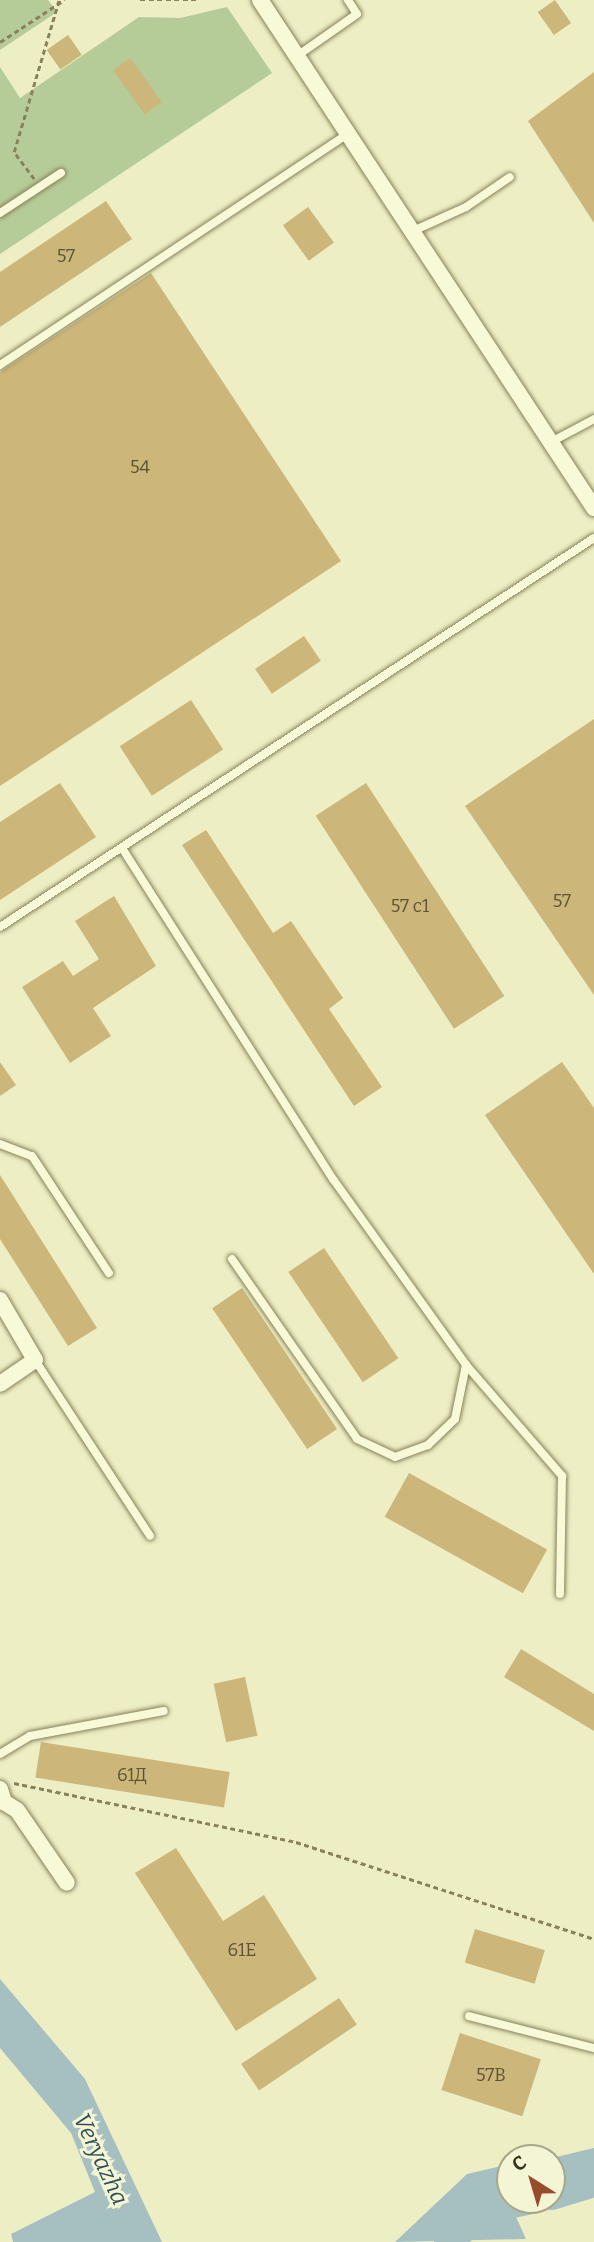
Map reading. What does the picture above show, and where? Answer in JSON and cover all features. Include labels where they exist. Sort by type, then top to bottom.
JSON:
[{"type":"street","points":[[260,0],[594,508]]},
{"type":"street","points":[[0,1300],[35,1360],[0,1384]]},
{"type":"street","points":[[0,1789],[4,1802],[17,1810],[67,1883]]},
{"type":"lane","points":[[297,57],[357,14],[350,3],[362,0]]},
{"type":"lane","points":[[0,365],[348,134]]},
{"type":"lane","points":[[0,213],[61,173]]},
{"type":"lane","points":[[413,231],[466,207],[510,177]]},
{"type":"lane","points":[[551,442],[594,419]]},
{"type":"lane","points":[[0,927],[594,538]]},
{"type":"lane","points":[[122,848],[333,1179],[466,1365],[562,1476],[560,1594]]},
{"type":"lane","points":[[0,1144],[32,1156],[109,1273]]},
{"type":"lane","points":[[232,1259],[357,1439],[395,1457],[428,1445],[455,1419],[466,1365]]},
{"type":"lane","points":[[35,1360],[150,1536]]},
{"type":"lane","points":[[0,1754],[30,1736],[164,1711]]},
{"type":"lane","points":[[469,2017],[594,2048]]},
{"type":"path","points":[[140,0],[199,0]]},
{"type":"path","points":[[0,42],[61,1]]},
{"type":"path","points":[[40,186],[14,152],[61,1]]},
{"type":"path","points":[[0,1780],[296,1842],[594,1939]]},
{"type":"green space","points":[[0,0],[48,0],[57,12],[0,50]]},
{"type":"green space","points":[[227,7],[272,73],[0,254],[0,67],[20,98],[139,17],[180,18]]},
{"type":"water","points":[[0,1979],[85,2079],[162,2242],[13,2242],[11,2234],[95,2192],[71,2133],[0,2048]]},
{"type":"water","points":[[594,2148],[594,2172],[566,2180],[566,2155]]},
{"type":"water","points":[[496,2167],[496,2214],[515,2214],[526,2239],[395,2242],[467,2174]]},
{"type":"building","points":[[555,0],[571,23],[554,35],[538,12]]},
{"type":"building","points":[[68,35],[82,55],[60,70],[47,50]]},
{"type":"building","points":[[130,58],[162,102],[145,114],[113,70]]},
{"type":"building","points":[[594,72],[594,223],[528,121]]},
{"type":"building","points":[[106,201],[132,239],[0,327],[0,272]]},
{"type":"building","points":[[308,207],[334,243],[309,261],[283,225]]},
{"type":"building","points":[[151,273],[341,561],[0,786],[0,372]]},
{"type":"building","points":[[304,636],[321,661],[272,694],[255,669]]},
{"type":"building","points":[[191,700],[223,749],[152,796],[120,746]]},
{"type":"building","points":[[594,719],[594,995],[465,806]]},
{"type":"building","points":[[60,783],[96,837],[0,900],[0,822]]},
{"type":"building","points":[[366,783],[504,996],[454,1029],[316,816]]},
{"type":"building","points":[[206,830],[273,933],[291,921],[343,998],[329,1009],[382,1087],[354,1106],[182,845]]},
{"type":"building","points":[[114,896],[156,966],[93,1008],[111,1036],[70,1063],[22,987],[63,961],[73,976],[99,959],[75,921]]},
{"type":"building","points":[[0,1062],[16,1085],[0,1096]]},
{"type":"building","points":[[562,1062],[594,1108],[594,1274],[485,1115]]},
{"type":"building","points":[[0,1175],[97,1328],[68,1346],[0,1239]]},
{"type":"building","points":[[324,1248],[398,1358],[363,1382],[288,1272]]},
{"type":"building","points":[[242,1288],[337,1429],[307,1449],[212,1308]]},
{"type":"building","points":[[409,1473],[547,1550],[523,1593],[385,1517]]},
{"type":"building","points":[[521,1649],[594,1694],[594,1731],[504,1677]]},
{"type":"building","points":[[245,1677],[257,1736],[226,1742],[214,1684]]},
{"type":"building","points":[[41,1742],[230,1772],[224,1807],[35,1778]]},
{"type":"building","points":[[176,1848],[223,1921],[264,1895],[317,1979],[236,2031],[135,1873]]},
{"type":"building","points":[[475,1929],[545,1950],[535,1984],[465,1962]]},
{"type":"building","points":[[339,1998],[357,2025],[259,2091],[241,2064]]},
{"type":"building","points":[[460,2033],[541,2059],[522,2116],[441,2090]]},
{"type":"waterway","name":"Veryazha","points":[[566,2192],[594,2183]]},
{"type":"waterway","name":"Veryazha","points":[[448,2242],[486,2210],[496,2208]]}]
